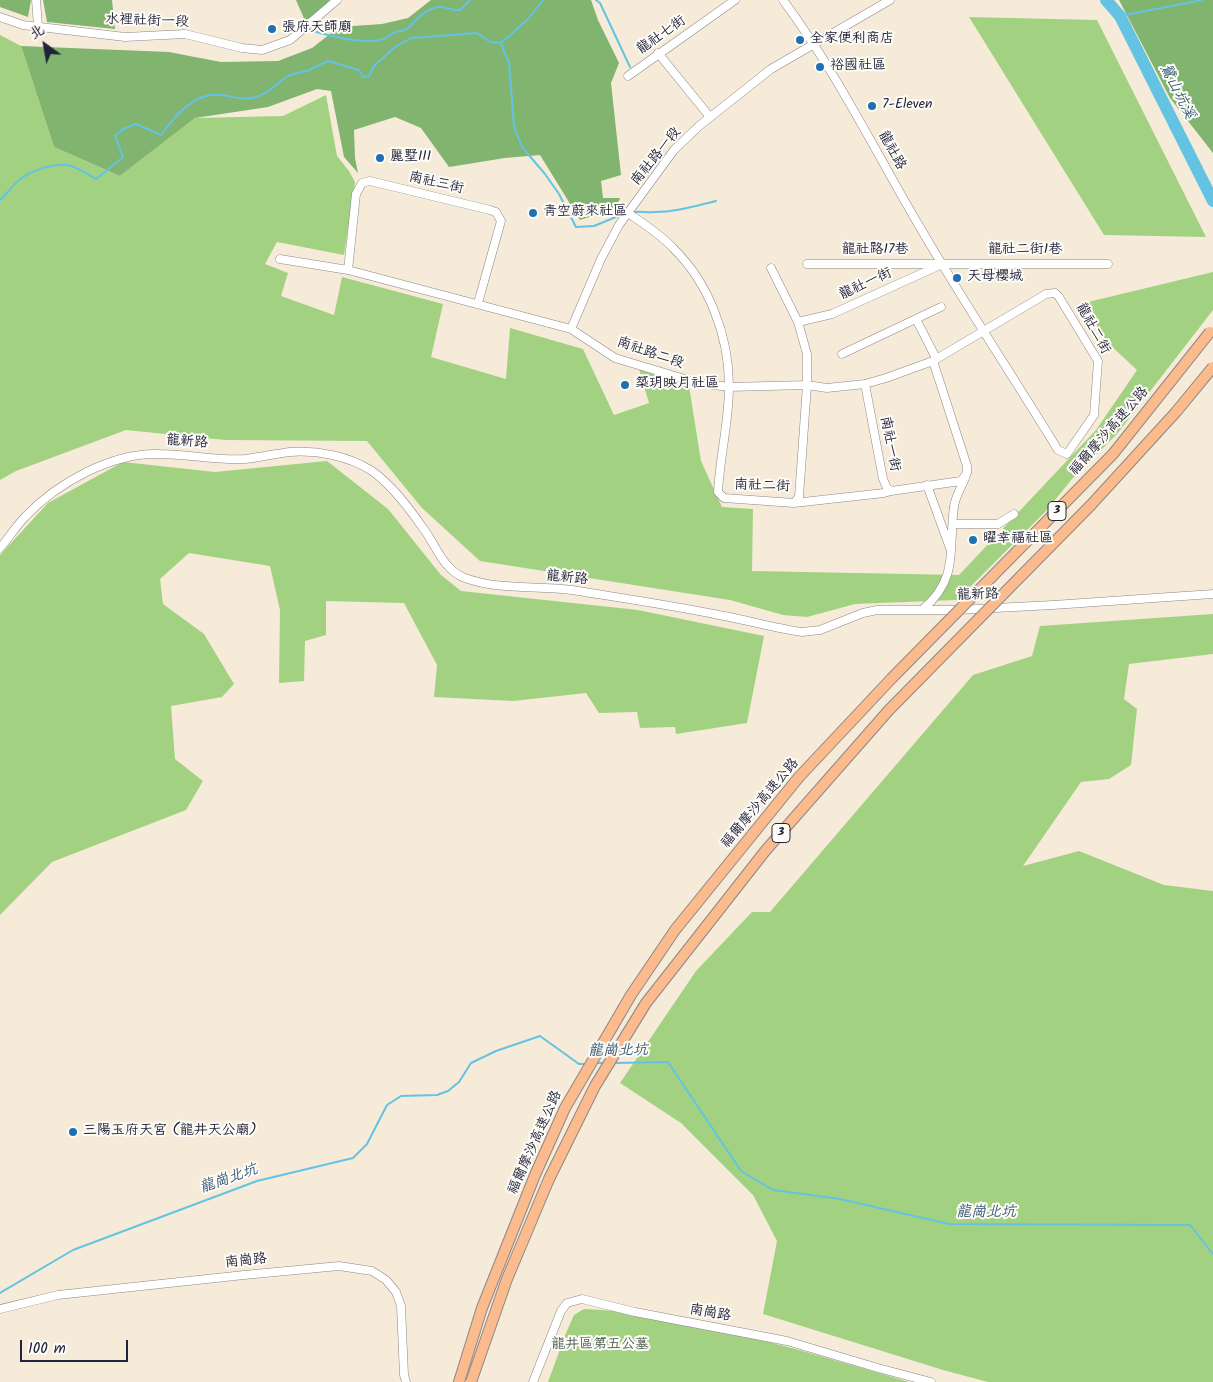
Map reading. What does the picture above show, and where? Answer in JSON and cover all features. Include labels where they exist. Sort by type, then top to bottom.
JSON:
[{"type":"highway","name":"福爾摩沙高速公路","points":[[459,1382],[482,1308],[535,1175],[565,1108],[631,994],[675,930],[799,777],[892,678],[1113,454],[1212,329]]},
{"type":"highway","name":"福爾摩沙高速公路","points":[[472,1382],[507,1279],[548,1179],[595,1086],[646,1003],[766,850],[889,710],[1091,505],[1176,412],[1213,367]]},
{"type":"street","points":[[36,0],[38,26]]},
{"type":"street","name":"水裡社街一段","points":[[0,17],[23,25],[126,37],[184,34],[242,48],[262,50],[290,40],[337,0]]},
{"type":"street","name":"龍社七街","points":[[628,76],[735,0]]},
{"type":"street","name":"龍社路","points":[[783,0],[813,44],[863,125],[881,160],[942,264]]},
{"type":"street","name":"南社路一段","points":[[571,329],[601,259],[619,225],[674,150],[710,117],[771,69],[881,2],[890,0]]},
{"type":"street","points":[[658,53],[710,117]]},
{"type":"street","name":"南社三街","points":[[348,270],[356,194],[362,183],[370,182],[490,210],[496,212],[501,220],[478,303]]},
{"type":"street","points":[[628,213],[651,228],[673,247],[689,265],[706,292],[724,337],[728,360],[729,387]]},
{"type":"street","name":"南社路二段","points":[[280,259],[348,270],[571,329],[616,358],[698,383],[729,387],[807,385],[827,388],[865,384],[903,373],[934,360],[984,331]]},
{"type":"street","name":"龍社路17巷","points":[[807,264],[942,264]]},
{"type":"street","name":"龍社二街1巷","points":[[942,264],[1108,264]]},
{"type":"street","name":"龍社一街","points":[[798,322],[832,314],[942,264]]},
{"type":"street","name":"龍社二街","points":[[942,264],[1058,450],[1067,454],[1094,415],[1098,361],[1059,297],[1055,293],[1046,294],[984,331]]},
{"type":"street","name":"南社二街","points":[[729,387],[718,492],[724,498],[794,503],[799,497],[807,385],[807,354],[798,322],[771,268]]},
{"type":"street","points":[[842,354],[941,307]]},
{"type":"street","points":[[916,319],[934,360],[967,473],[954,506],[952,556],[942,588],[923,609]]},
{"type":"street","name":"南社一街","points":[[865,384],[885,484],[891,491],[927,484],[961,481],[965,478]]},
{"type":"street","name":"龍新路","points":[[0,548],[24,518],[39,503],[87,470],[128,456],[157,453],[243,459],[292,452],[318,452],[353,462],[372,471],[406,506],[424,529],[441,558],[452,570],[467,579],[492,586],[568,590],[690,609],[802,632],[820,630],[863,613],[877,610],[957,610],[1213,594]]},
{"type":"street","points":[[927,484],[952,556]]},
{"type":"street","points":[[794,503],[891,491]]},
{"type":"street","points":[[953,524],[998,524],[1014,514]]},
{"type":"street","name":"南崗路","points":[[0,1309],[58,1295],[254,1274],[339,1266],[372,1271],[386,1280],[396,1292],[401,1306],[404,1375],[406,1382]]},
{"type":"street","name":"南崗路","points":[[533,1382],[561,1312],[567,1303],[582,1299],[635,1312],[787,1340],[931,1382]]},
{"type":"green space","points":[[0,0],[31,0],[28,17],[0,7]]},
{"type":"green space","points":[[43,0],[112,0],[115,29],[47,22]]},
{"type":"green space","points":[[296,0],[330,0],[306,23]]},
{"type":"green space","points":[[431,0],[591,0],[598,20],[619,63],[611,83],[621,175],[601,181],[603,198],[620,198],[616,208],[580,220],[540,155],[505,158],[449,167],[421,128],[395,117],[354,130],[355,158],[358,173],[344,157],[331,91],[317,89],[268,107],[195,118],[120,176],[54,147],[21,46],[169,52],[221,62],[278,61],[312,48],[339,27],[382,24],[408,18]]},
{"type":"green space","points":[[1119,0],[1213,0],[1213,153],[1170,98]]},
{"type":"green space","points":[[969,17],[1097,20],[1206,237],[1104,235]]},
{"type":"green space","points":[[0,35],[21,46],[54,147],[120,176],[195,118],[283,116],[326,95],[337,156],[355,182],[344,255],[277,242],[265,264],[288,273],[281,296],[334,315],[342,277],[443,304],[431,357],[506,379],[510,328],[583,349],[614,415],[649,403],[639,369],[689,386],[701,461],[722,507],[753,509],[752,571],[959,575],[1096,430],[1137,370],[1107,342],[1097,326],[1088,302],[1213,272],[1213,310],[1117,434],[1072,479],[1046,511],[957,600],[855,604],[807,617],[783,615],[730,600],[480,561],[422,508],[367,441],[225,440],[126,430],[16,471],[0,480]]},
{"type":"green space","points":[[327,461],[388,509],[441,575],[461,591],[638,610],[764,636],[747,723],[676,734],[675,727],[640,728],[637,712],[599,713],[586,693],[513,701],[434,697],[437,665],[404,603],[326,601],[326,635],[305,641],[304,681],[279,683],[280,610],[270,566],[189,553],[160,579],[163,604],[204,634],[234,684],[222,697],[171,706],[175,759],[203,781],[186,810],[52,862],[0,915],[0,555],[48,503],[123,462],[215,472]]},
{"type":"green space","points":[[1213,614],[1213,654],[1129,664],[1124,699],[1137,709],[1131,765],[1109,779],[1081,782],[1023,866],[1079,851],[1164,885],[1213,891],[1213,1382],[988,1382],[943,1370],[763,1314],[777,1241],[753,1195],[681,1123],[620,1083],[696,971],[752,912],[770,912],[973,675],[1032,656],[1040,626]]},
{"type":"green space","name":"龍井區第五公墓","points":[[584,1309],[639,1314],[748,1336],[909,1382],[548,1382],[574,1315]]},
{"type":"waterway","points":[[305,32],[310,30],[346,39],[375,41],[406,30],[421,15],[433,8],[441,7],[460,10],[470,0]]},
{"type":"waterway","points":[[0,200],[16,182],[35,171],[49,166],[71,166],[96,179],[123,157],[115,136],[123,129],[136,124],[161,135],[179,113],[203,97],[212,95],[244,99],[257,97],[288,76],[307,71],[328,61],[359,70],[363,77],[369,76],[374,66],[395,47],[411,38],[477,33],[490,42],[501,43],[528,19],[543,0]]},
{"type":"waterway","points":[[596,0],[600,3],[630,67]]},
{"type":"waterway","name":"鷺山坑溪","points":[[1106,0],[1120,16],[1213,201]]},
{"type":"waterway","points":[[1120,16],[1202,0]]},
{"type":"waterway","points":[[501,44],[509,63],[514,126],[522,147],[559,194],[576,227],[594,226],[621,215]]},
{"type":"waterway","points":[[635,212],[670,211],[716,201]]},
{"type":"waterway","name":"龍崗北坑","points":[[0,1293],[73,1250],[257,1181],[353,1158],[367,1144],[387,1105],[401,1096],[437,1095],[448,1091],[459,1082],[471,1063],[496,1051],[540,1036],[579,1064],[587,1064]]},
{"type":"waterway","name":"龍崗北坑","points":[[614,1063],[668,1062],[741,1171],[773,1190],[840,1199],[949,1224],[1190,1225],[1213,1254]]},
{"type":"waterway","name":"龍崗北坑","points":[[594,1063],[605,1063]]},
{"type":"place","name":"張府天師廟","points":[[272,29]]},
{"type":"place","name":"全家便利商店","points":[[800,40]]},
{"type":"place","name":"裕國社區","points":[[820,67]]},
{"type":"place","name":"7-Eleven","points":[[872,106]]},
{"type":"place","name":"麗墅III","points":[[380,158]]},
{"type":"place","name":"青空蔚來社區","points":[[533,213]]},
{"type":"place","name":"天母櫻城","points":[[957,278]]},
{"type":"place","name":"築玥映月社區","points":[[625,385]]},
{"type":"place","name":"曜幸福社區","points":[[973,540]]},
{"type":"place","name":"三陽玉府天宮 (龍井天公廟)","points":[[73,1132]]}]
